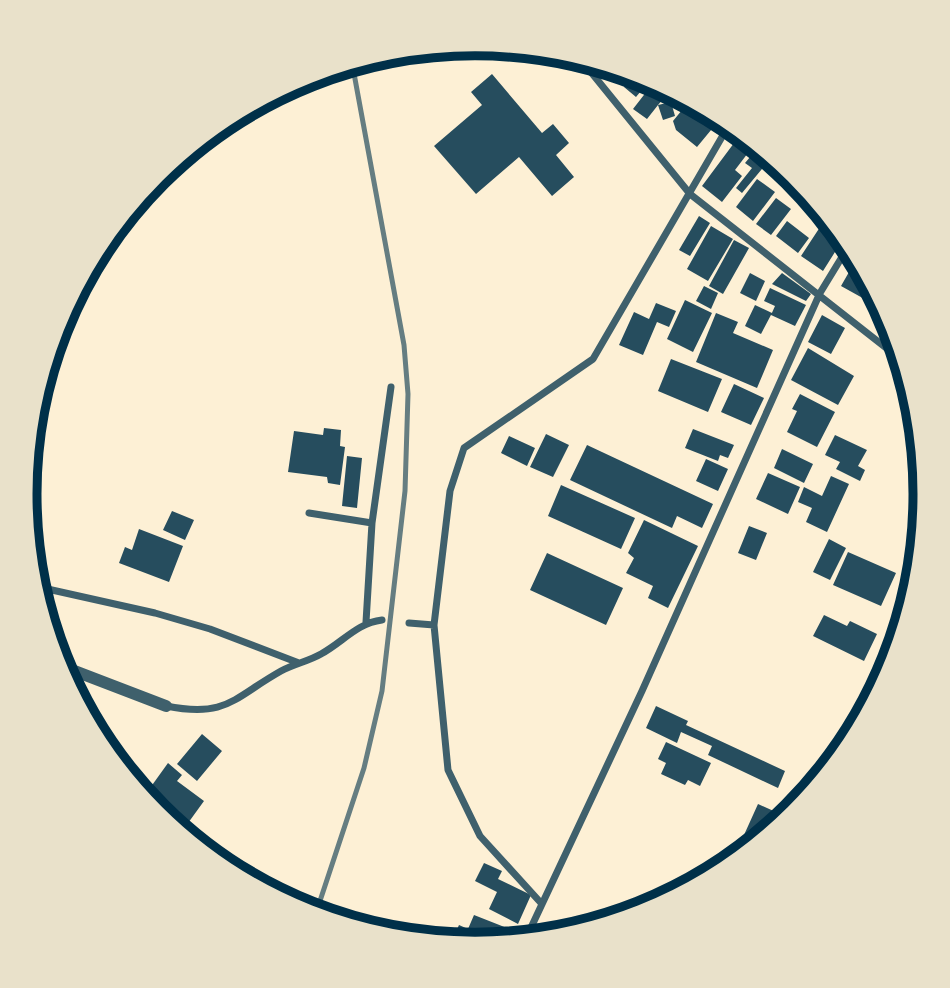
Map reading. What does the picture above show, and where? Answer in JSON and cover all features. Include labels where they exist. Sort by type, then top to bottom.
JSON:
[{"type":"street","points":[[591,72],[690,194],[820,293],[889,350]]},
{"type":"street","points":[[541,904],[480,836],[448,770],[434,625],[450,491],[464,448],[593,359],[724,134]]},
{"type":"street","points":[[530,929],[642,691],[820,293],[842,256]]},
{"type":"street","points":[[366,622],[372,523],[391,387]]},
{"type":"street","points":[[309,513],[372,523]]},
{"type":"street","points":[[48,589],[177,619],[299,663]]},
{"type":"street","points":[[74,671],[166,706],[212,710],[238,700],[282,670],[322,654],[366,622],[382,620]]},
{"type":"street","points":[[409,623],[434,625]]},
{"type":"building","points":[[492,74],[542,133],[553,124],[569,143],[556,155],[574,177],[552,196],[519,157],[476,194],[434,146],[482,105],[471,92]]},
{"type":"building","points":[[627,83],[643,89],[636,97],[624,87]]},
{"type":"building","points":[[647,91],[664,99],[647,119],[633,109]]},
{"type":"building","points":[[671,102],[675,116],[663,120],[658,105]]},
{"type":"building","points":[[683,108],[714,127],[697,147],[676,130],[673,121]]},
{"type":"building","points":[[735,141],[749,152],[735,170],[742,176],[722,202],[702,186]]},
{"type":"building","points":[[752,155],[765,166],[742,193],[736,188],[752,168],[745,163]]},
{"type":"building","points":[[757,179],[775,192],[753,221],[736,207]]},
{"type":"building","points":[[776,198],[791,209],[771,235],[756,224]]},
{"type":"building","points":[[699,216],[710,223],[690,256],[679,250]]},
{"type":"building","points":[[787,221],[809,238],[798,253],[776,236]]},
{"type":"building","points":[[821,225],[837,248],[823,271],[801,256]]},
{"type":"building","points":[[711,226],[733,239],[708,281],[687,269]]},
{"type":"building","points":[[734,240],[749,248],[723,294],[709,286]]},
{"type":"building","points":[[851,269],[868,301],[841,286]]},
{"type":"building","points":[[750,273],[765,281],[756,301],[740,293]]},
{"type":"building","points":[[782,273],[811,294],[806,301],[772,284]]},
{"type":"building","points":[[704,286],[718,293],[711,309],[696,301]]},
{"type":"building","points":[[770,288],[806,305],[795,326],[771,315],[775,306],[764,301]]},
{"type":"building","points":[[685,300],[712,313],[693,352],[667,339]]},
{"type":"building","points":[[656,303],[676,311],[669,327],[657,322],[643,355],[619,345],[634,312],[649,319]]},
{"type":"building","points":[[755,305],[772,313],[761,334],[745,326]]},
{"type":"building","points":[[716,313],[738,322],[733,333],[773,350],[757,388],[696,362]]},
{"type":"building","points":[[822,315],[845,328],[831,354],[808,342]]},
{"type":"building","points":[[808,348],[854,376],[838,405],[791,380]]},
{"type":"building","points":[[671,359],[722,379],[708,412],[658,391]]},
{"type":"building","points":[[734,384],[764,398],[751,425],[721,412]]},
{"type":"building","points":[[800,394],[835,412],[817,447],[787,432],[797,411],[792,409]]},
{"type":"building","points":[[324,428],[341,430],[340,446],[345,447],[340,485],[328,483],[327,477],[288,472],[294,431],[323,435]]},
{"type":"building","points":[[693,429],[734,445],[728,458],[720,455],[718,461],[685,448]]},
{"type":"building","points":[[546,434],[569,445],[553,477],[530,467]]},
{"type":"building","points":[[835,435],[867,450],[858,466],[865,470],[860,481],[836,469],[840,462],[825,455]]},
{"type":"building","points":[[509,436],[535,448],[527,466],[501,453]]},
{"type":"building","points":[[587,445],[713,504],[702,528],[677,516],[672,528],[570,480]]},
{"type":"building","points":[[782,449],[813,464],[804,483],[774,468]]},
{"type":"building","points":[[347,456],[362,458],[357,508],[342,506]]},
{"type":"building","points":[[706,459],[728,469],[718,491],[696,481]]},
{"type":"building","points":[[768,473],[800,487],[788,514],[756,499]]},
{"type":"building","points":[[831,476],[849,484],[827,532],[806,522],[812,508],[798,502],[804,487],[822,496]]},
{"type":"building","points":[[561,485],[635,518],[621,549],[548,516]]},
{"type":"building","points":[[172,511],[194,520],[185,540],[163,530]]},
{"type":"building","points":[[644,520],[698,546],[668,608],[648,598],[653,586],[626,573],[634,558],[628,553]]},
{"type":"building","points":[[749,526],[767,533],[756,560],[738,553]]},
{"type":"building","points":[[139,529],[183,546],[169,582],[119,563],[125,547],[132,550]]},
{"type":"building","points":[[829,539],[846,548],[830,580],[813,572]]},
{"type":"building","points":[[848,552],[896,573],[881,606],[833,585]]},
{"type":"building","points":[[547,553],[623,588],[606,625],[530,590]]},
{"type":"building","points":[[824,615],[847,626],[850,621],[877,634],[864,661],[813,636]]},
{"type":"building","points":[[656,706],[688,721],[686,725],[785,771],[778,788],[708,755],[712,746],[681,732],[677,743],[646,728]]},
{"type":"building","points":[[202,734],[222,751],[197,781],[177,764]]},
{"type":"building","points":[[666,742],[711,763],[700,786],[688,780],[685,785],[661,774],[666,763],[658,759]]},
{"type":"building","points":[[168,763],[182,775],[177,781],[204,801],[187,824],[150,788]]},
{"type":"building","points":[[758,804],[776,812],[748,837],[744,835]]},
{"type":"building","points":[[484,863],[502,871],[498,879],[531,895],[518,924],[489,909],[497,892],[475,881]]},
{"type":"building","points":[[474,915],[507,928],[504,931],[456,931],[459,925],[468,929]]},
{"type":"railway","points":[[319,903],[364,768],[382,691],[405,491],[408,394],[404,345],[354,73]]}]
